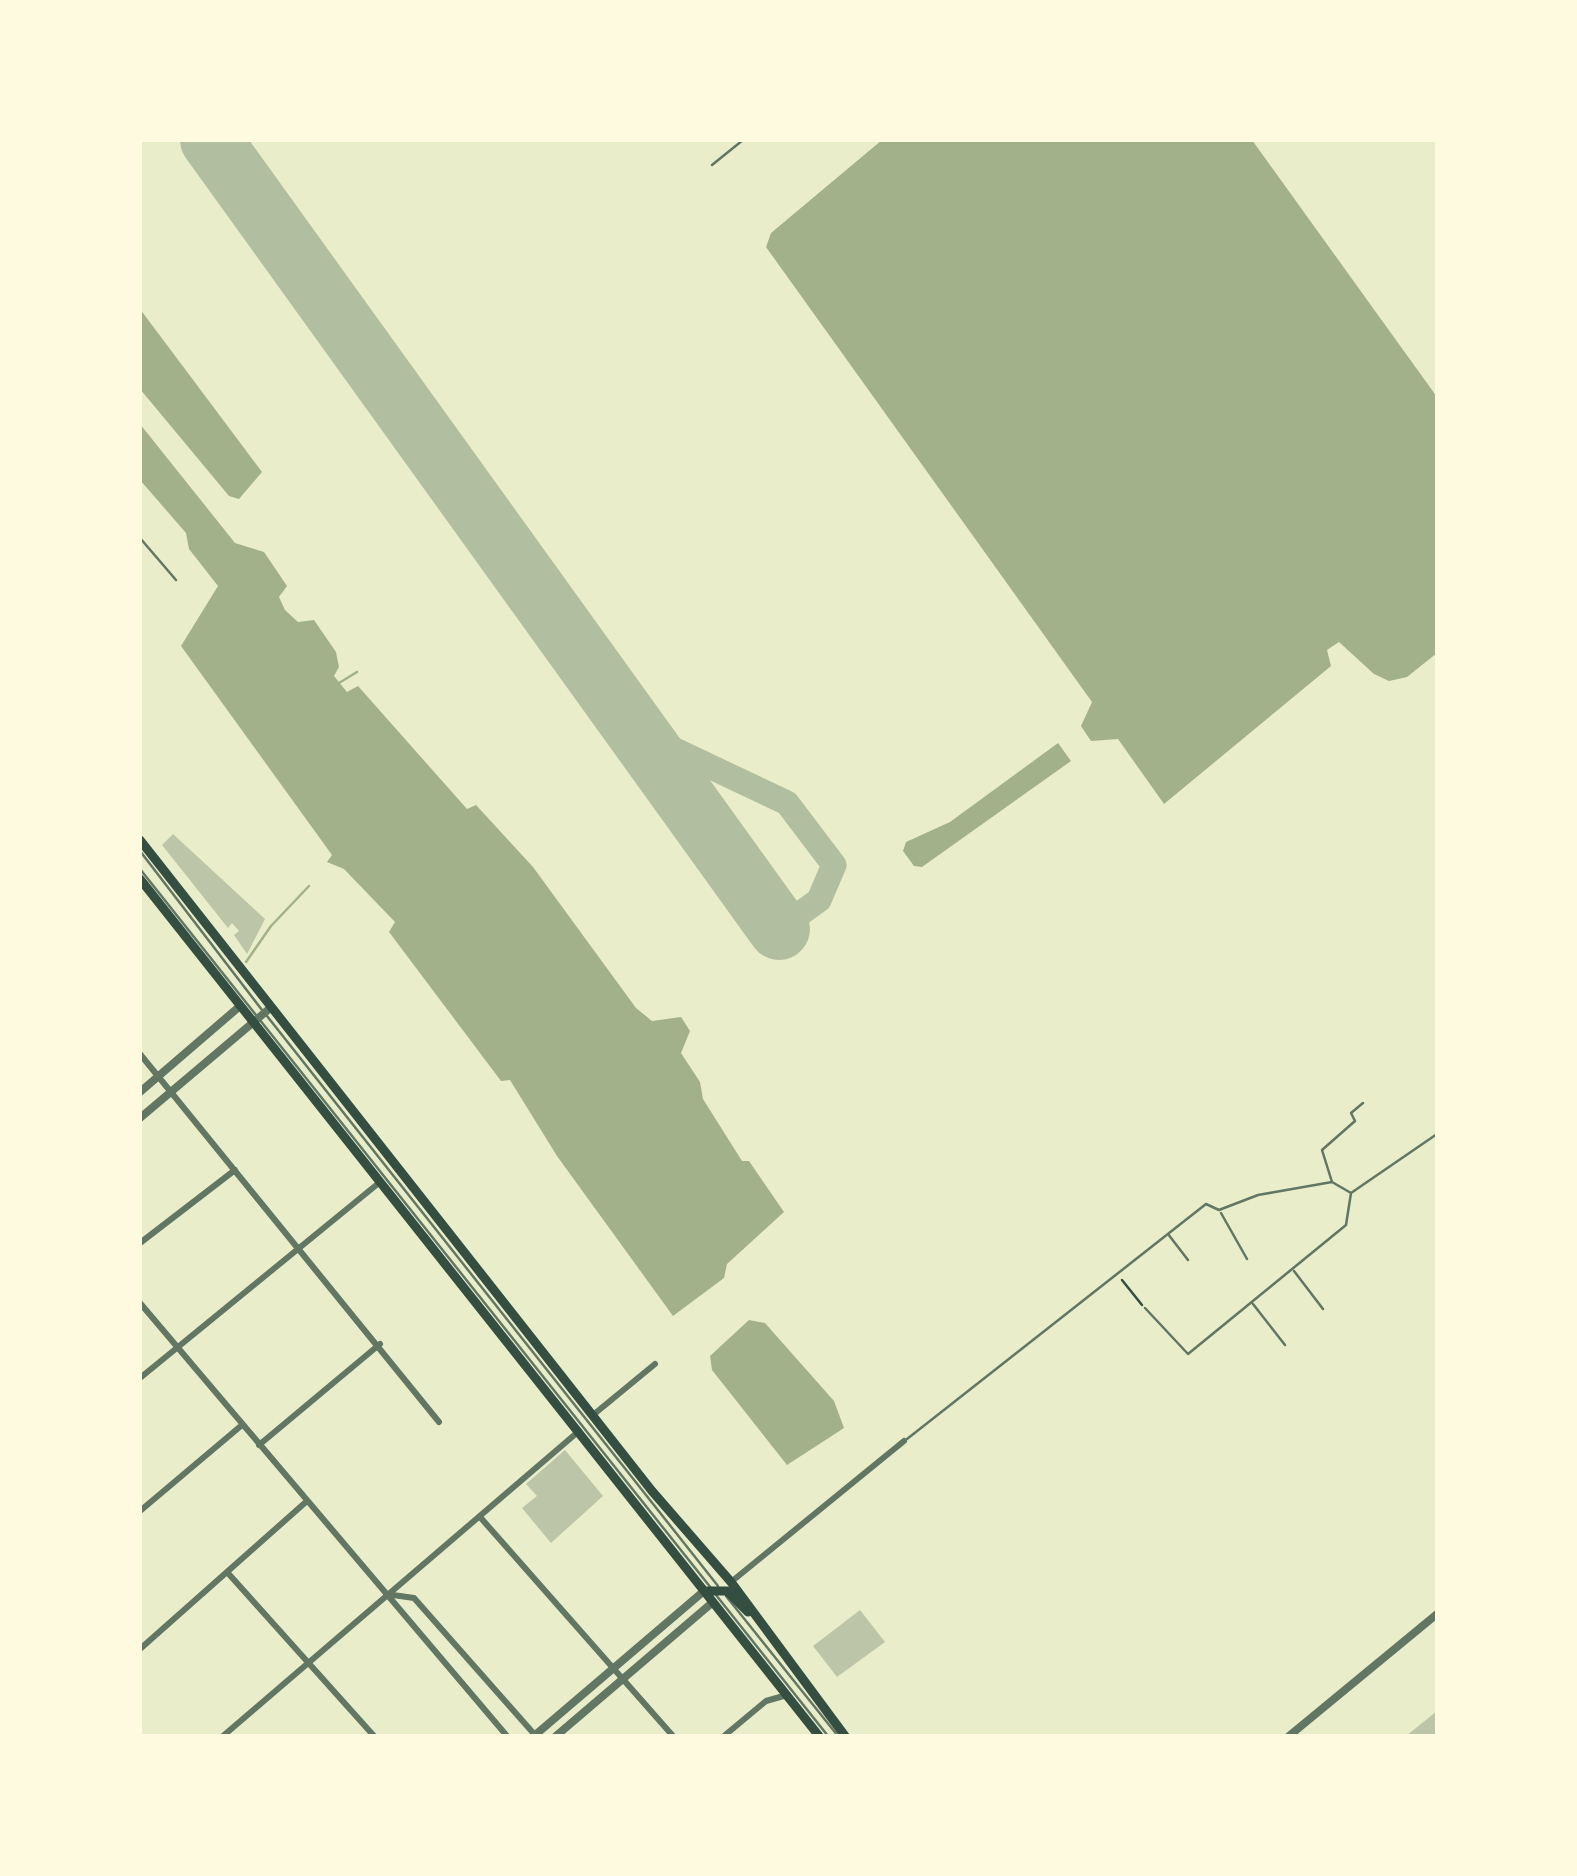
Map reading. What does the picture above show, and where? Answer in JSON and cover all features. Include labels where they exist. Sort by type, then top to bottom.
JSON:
[{"type":"main road","points":[[140,840],[380,1182],[712,1589],[733,1596],[767,1632]]},
{"type":"main road","points":[[140,879],[240,1006],[262,1016],[731,1582],[841,1736]]},
{"type":"main road","points":[[712,1589],[713,1602],[819,1736]]},
{"type":"street","points":[[140,1092],[240,1006]]},
{"type":"street","points":[[140,1118],[262,1016]]},
{"type":"street","points":[[140,1054],[380,1344],[439,1422]]},
{"type":"street","points":[[140,1243],[235,1170]]},
{"type":"street","points":[[140,1378],[380,1182]]},
{"type":"street","points":[[140,1303],[508,1736]]},
{"type":"street","points":[[260,1445],[380,1344]]},
{"type":"street","points":[[592,1416],[655,1364]]},
{"type":"street","points":[[140,1511],[242,1425]]},
{"type":"street","points":[[223,1736],[305,1661],[579,1430]]},
{"type":"street","points":[[731,1582],[904,1441]]},
{"type":"street","points":[[140,1649],[307,1501]]},
{"type":"street","points":[[480,1516],[673,1736]]},
{"type":"street","points":[[227,1572],[374,1736]]},
{"type":"street","points":[[385,1594],[414,1598],[534,1736],[712,1589]]},
{"type":"street","points":[[556,1736],[713,1602]]},
{"type":"street","points":[[1289,1736],[1437,1614]]},
{"type":"street","points":[[450,1670],[464,1657]]},
{"type":"street","points":[[724,1736],[766,1701],[787,1695]]},
{"type":"lane","points":[[712,165],[743,140]]},
{"type":"lane","points":[[140,538],[176,580]]},
{"type":"lane","points":[[140,852],[262,1016],[828,1736]]},
{"type":"lane","points":[[140,869],[262,1016],[712,1589],[841,1736]]},
{"type":"lane","points":[[1332,1182],[1322,1150],[1354,1121],[1351,1113],[1364,1102]]},
{"type":"lane","points":[[1144,1308],[1187,1355],[1346,1225],[1351,1193],[1437,1134]]},
{"type":"lane","points":[[1219,1210],[1258,1195],[1332,1182],[1351,1193]]},
{"type":"lane","points":[[904,1441],[1206,1204],[1219,1210],[1247,1259]]},
{"type":"lane","points":[[1168,1234],[1188,1260]]},
{"type":"lane","points":[[1293,1269],[1324,1310]]},
{"type":"lane","points":[[1252,1303],[1285,1345]]},
{"type":"path","points":[[1119,1274],[1144,1308]]},
{"type":"shaded area","points":[[882,140],[1252,140],[1437,397],[1437,653],[1407,677],[1389,681],[1374,674],[1339,642],[1327,650],[1331,666],[1164,804],[1118,739],[1091,741],[1081,726],[1092,702],[766,247],[771,233]]},
{"type":"shaded area","points":[[140,309],[262,472],[239,499],[229,496],[140,389]]},
{"type":"shaded area","points":[[140,424],[235,543],[264,552],[287,586],[279,597],[285,610],[298,622],[314,620],[336,652],[339,667],[334,676],[347,692],[358,686],[467,809],[476,805],[533,867],[636,1008],[652,1021],[681,1017],[690,1031],[681,1053],[700,1082],[703,1099],[742,1161],[749,1161],[784,1212],[727,1264],[724,1278],[673,1316],[557,1156],[510,1080],[501,1081],[389,932],[395,922],[344,869],[327,862],[332,855],[181,646],[218,586],[189,549],[186,533],[140,480]]},
{"type":"shaded area","points":[[1058,743],[1071,761],[922,867],[914,866],[903,851],[906,842],[950,822]]},
{"type":"shaded area","points":[[749,1320],[765,1323],[834,1401],[844,1428],[787,1465],[712,1370],[710,1356]]},
{"type":"building","points":[[173,834],[265,919],[247,954],[234,935],[239,931],[232,923],[228,928],[162,845]]},
{"type":"building","points":[[565,1450],[603,1496],[551,1543],[522,1508],[537,1496],[526,1484]]},
{"type":"building","points":[[860,1610],[885,1642],[837,1677],[813,1646]]},
{"type":"building","points":[[1437,1711],[1437,1736],[1406,1736]]},
{"type":"waterway","points":[[339,683],[357,672]]},
{"type":"waterway","points":[[246,962],[271,926],[309,886]]},
{"type":"taxiway","points":[[576,647],[635,725],[652,739],[787,803],[834,865],[819,900],[779,929]]},
{"type":"runway","points":[[211,140],[779,929]]}]
